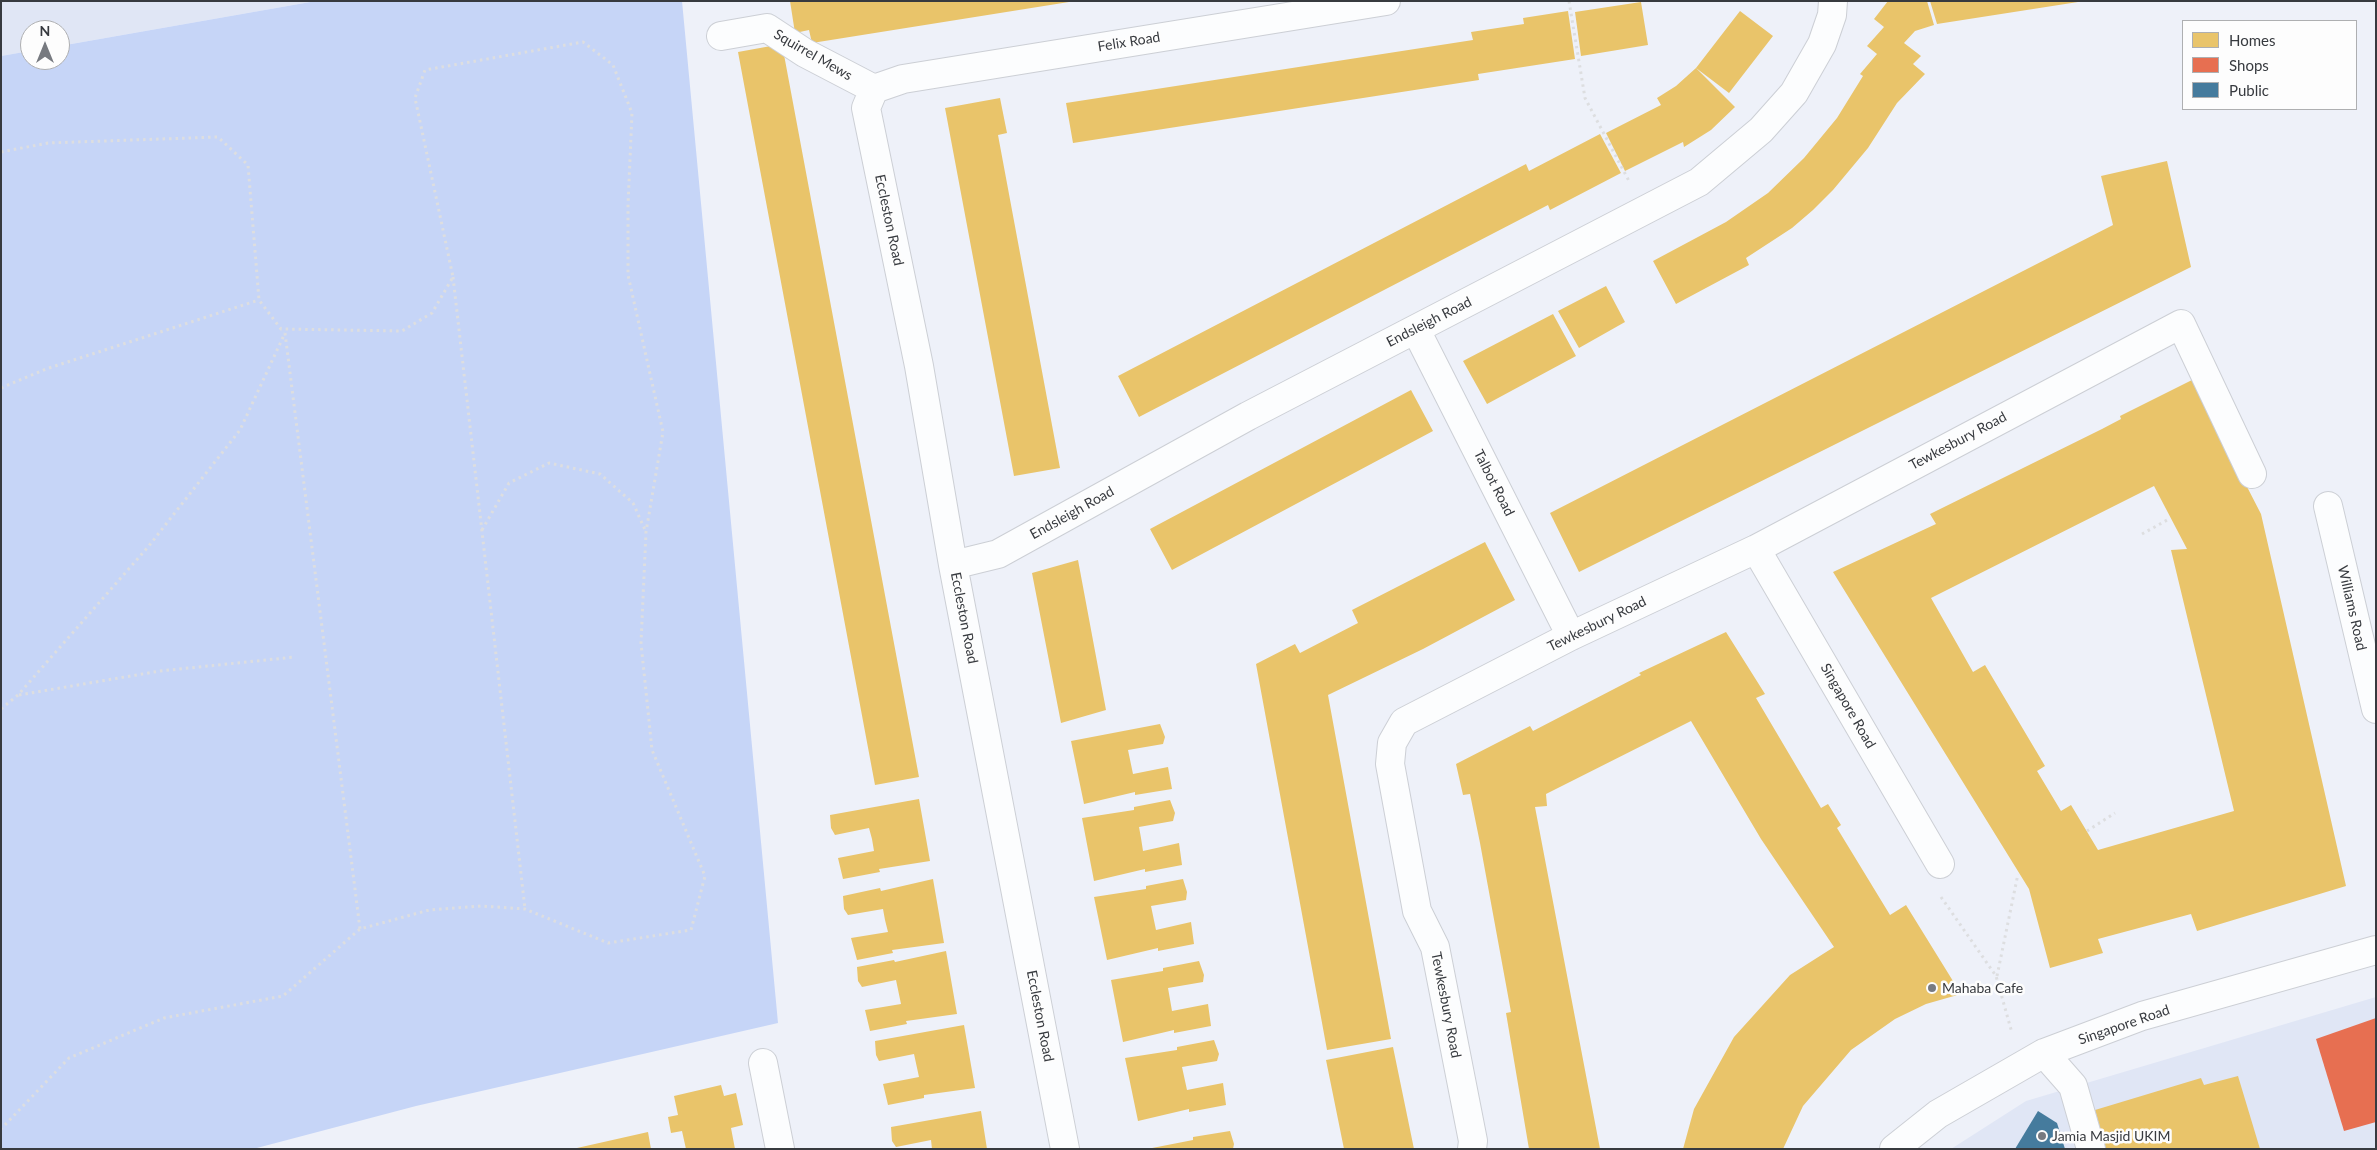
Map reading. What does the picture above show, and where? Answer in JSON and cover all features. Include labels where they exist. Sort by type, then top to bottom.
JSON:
[{"type":"street","name":"Felix Road","points":[[874,89],[903,78],[1386,1]]},
{"type":"street","name":"Endsleigh Road","points":[[953,565],[998,554],[1248,416],[1645,212],[1699,182],[1761,130],[1794,94],[1822,44],[1832,15],[1833,1]]},
{"type":"street","name":"Squirrel Mews","points":[[721,36],[766,28],[805,53],[874,89]]},
{"type":"street","name":"Eccleston Road","points":[[874,89],[866,108],[919,366],[953,565],[1065,1149]]},
{"type":"street","name":"Tewkesbury Road","points":[[1472,1149],[1473,1140],[1435,947],[1417,911],[1390,764],[1392,743],[1404,722],[1571,636],[1756,549],[2181,324],[2252,474]]},
{"type":"street","name":"Talbot Road","points":[[1416,330],[1571,636]]},
{"type":"street","name":"Williams Road","points":[[2328,506],[2376,709]]},
{"type":"street","name":"Singapore Road","points":[[1756,549],[1940,864]]},
{"type":"street","name":"Singapore Road","points":[[1894,1149],[1938,1114],[2032,1059],[2142,1016],[2376,950]]},
{"type":"street","points":[[2032,1059],[2073,1086],[2091,1149]]},
{"type":"street","points":[[763,1064],[780,1149]]},
{"type":"path","points":[[1569,1],[1585,98],[1645,212]]},
{"type":"path","points":[[1,1129],[68,1058],[164,1018],[283,996],[360,928],[429,910],[481,906],[525,909],[608,943],[691,930],[705,876],[652,750],[641,642],[646,532],[662,432],[628,275],[628,205],[632,113],[613,66],[583,42],[425,70],[415,98],[453,277],[525,909]]},
{"type":"path","points":[[1,152],[48,143],[218,137],[248,165],[259,300],[281,328],[402,331],[432,313],[453,277]]},
{"type":"path","points":[[1,388],[46,369],[259,300]]},
{"type":"path","points":[[1,709],[18,695],[148,547],[240,430],[285,333],[360,928]]},
{"type":"path","points":[[482,531],[509,483],[549,463],[600,474],[633,503],[646,532]]},
{"type":"path","points":[[2142,534],[2169,519]]},
{"type":"path","points":[[18,695],[160,671],[296,657]]},
{"type":"path","points":[[2087,831],[2115,814]]},
{"type":"path","points":[[1940,864],[1940,895],[1996,976],[2032,1059]]},
{"type":"path","points":[[1996,976],[2018,874]]},
{"type":"shaded area","points":[[1,1],[316,1],[70,44],[70,20],[20,20],[20,53],[1,56]]},
{"type":"shaded area","points":[[316,1],[682,1],[778,1023],[416,1106],[253,1149],[1,1149],[1,56],[20,53],[20,70],[70,70],[70,44]]},
{"type":"shaded area","points":[[2376,997],[2376,1149],[1951,1149],[2026,1101]]},
{"type":"building: Homes","points":[[790,1],[1069,2],[812,43],[809,30],[795,33]]},
{"type":"building: Homes","points":[[1888,1],[1927,1],[1934,25],[1915,31],[1904,43],[1921,56],[1913,64],[1925,74],[1897,103],[1868,148],[1833,190],[1813,210],[1792,228],[1746,258],[1749,265],[1676,304],[1653,261],[1726,222],[1768,193],[1804,158],[1837,118],[1863,76],[1860,74],[1877,54],[1867,46],[1884,27],[1874,19]]},
{"type":"building: Homes","points":[[1930,1],[2077,1],[2078,2],[1937,24]]},
{"type":"building: Homes","points":[[1641,2],[1648,45],[1581,56],[1575,12]]},
{"type":"building: Homes","points":[[1568,11],[1575,59],[1478,74],[1479,80],[1073,143],[1066,103],[1473,40],[1471,32],[1524,24],[1523,18]]},
{"type":"building: Homes","points":[[1740,11],[1773,36],[1729,93],[1696,68]]},
{"type":"building: Homes","points":[[782,44],[919,777],[875,785],[738,52]]},
{"type":"building: Homes","points":[[1696,68],[1735,107],[1711,130],[1684,147],[1683,142],[1625,171],[1606,133],[1661,105],[1657,98],[1676,86]]},
{"type":"building: Homes","points":[[1000,98],[1007,133],[998,135],[1060,468],[1014,476],[945,108]]},
{"type":"building: Homes","points":[[1600,134],[1621,173],[1550,210],[1548,205],[1139,417],[1118,376],[1526,164],[1529,171]]},
{"type":"building: Homes","points":[[2167,161],[2191,267],[1579,572],[1550,513],[2113,225],[2101,176]]},
{"type":"building: Homes","points":[[1606,286],[1625,322],[1579,348],[1558,311]]},
{"type":"building: Homes","points":[[1553,314],[1576,356],[1487,404],[1463,361]]},
{"type":"building: Homes","points":[[2192,380],[2261,514],[2346,886],[2197,931],[2191,914],[2098,939],[2103,953],[2050,968],[2029,889],[1833,572],[1936,524],[1930,514],[2102,429],[2121,419],[2120,416]],"holes":[[[2154,486],[2187,549],[2171,550],[2234,811],[2098,850],[2071,805],[2061,811],[2037,771],[2045,766],[1985,665],[1973,672],[1931,598]]]},
{"type":"building: Homes","points":[[1411,390],[1433,431],[1172,570],[1150,529]]},
{"type":"building: Homes","points":[[1485,542],[1515,600],[1423,649],[1328,695],[1391,1039],[1327,1050],[1256,664],[1295,644],[1300,653],[1358,623],[1352,610]]},
{"type":"building: Homes","points":[[1078,560],[1106,710],[1061,723],[1032,573]]},
{"type":"building: Homes","points":[[1726,632],[1765,694],[1756,698],[1821,808],[1828,804],[1841,825],[1837,828],[1890,915],[1906,905],[1961,994],[1926,1004],[1895,1019],[1851,1050],[1803,1106],[1783,1149],[1683,1149],[1694,1109],[1734,1037],[1790,975],[1834,947],[1761,839],[1691,721],[1546,794],[1547,806],[1535,807],[1600,1149],[1529,1149],[1506,1013],[1511,1012],[1480,843],[1470,794],[1463,795],[1456,764],[1530,726],[1533,731],[1641,675],[1639,673]]},
{"type":"building: Homes","points":[[1160,724],[1165,737],[1163,744],[1128,750],[1133,774],[1168,767],[1172,789],[1135,795],[1135,792],[1084,804],[1071,741]]},
{"type":"building: Homes","points":[[919,799],[930,861],[879,869],[880,872],[843,879],[838,858],[874,851],[872,839],[869,828],[835,835],[831,828],[830,815]]},
{"type":"building: Homes","points":[[1170,800],[1175,813],[1173,821],[1139,827],[1143,851],[1179,843],[1182,865],[1145,872],[1145,869],[1094,881],[1082,818],[1134,810],[1134,807]]},
{"type":"building: Homes","points":[[933,879],[944,943],[892,950],[893,953],[857,960],[851,938],[888,932],[883,909],[848,915],[844,909],[843,896],[880,888],[881,891]]},
{"type":"building: Homes","points":[[1183,879],[1187,892],[1186,900],[1151,906],[1156,930],[1191,922],[1194,944],[1158,951],[1158,948],[1107,960],[1094,897],[1146,889],[1146,886]]},
{"type":"building: Homes","points":[[946,951],[957,1014],[906,1021],[907,1024],[870,1031],[865,1010],[901,1004],[896,980],[862,987],[858,981],[857,967],[894,960],[895,962]]},
{"type":"building: Homes","points":[[1199,961],[1204,975],[1203,982],[1168,988],[1172,1011],[1208,1004],[1211,1026],[1174,1033],[1174,1030],[1123,1042],[1111,980],[1163,971],[1163,968]]},
{"type":"building: Homes","points":[[964,1025],[975,1088],[924,1095],[924,1098],[888,1105],[883,1084],[919,1077],[914,1054],[879,1061],[876,1055],[875,1041]]},
{"type":"building: Homes","points":[[1214,1040],[1219,1054],[1217,1061],[1182,1067],[1187,1090],[1223,1083],[1226,1105],[1189,1112],[1189,1109],[1138,1121],[1125,1058],[1177,1050],[1177,1047]]},
{"type":"building: Homes","points":[[1393,1047],[1414,1149],[1344,1149],[1326,1060]]},
{"type":"building: Homes","points":[[2238,1076],[2260,1149],[2106,1149],[2095,1110],[2201,1078],[2204,1085]]},
{"type":"building: Homes","points":[[721,1085],[724,1096],[736,1093],[743,1125],[731,1128],[735,1149],[686,1149],[682,1131],[671,1133],[668,1117],[678,1115],[674,1096]]},
{"type":"building: Homes","points":[[981,1111],[987,1149],[932,1149],[931,1140],[896,1147],[892,1141],[891,1127]]},
{"type":"building: Homes","points":[[1230,1131],[1234,1144],[1233,1149],[1147,1149],[1193,1140],[1193,1137]]},
{"type":"building: Homes","points":[[648,1132],[651,1149],[577,1149],[577,1148]]},
{"type":"building: Shops","points":[[2376,1018],[2376,1122],[2344,1131],[2316,1039]]},
{"type":"building: Public","name":"Jamia Masjid UKIM","points":[[2038,1111],[2057,1123],[2065,1149],[2015,1149]]},
{"type":"place","name":"Mahaba Cafe","points":[[1932,988]]},
{"type":"place","name":"Jamia Masjid UKIM","points":[[2042,1136]]}]
